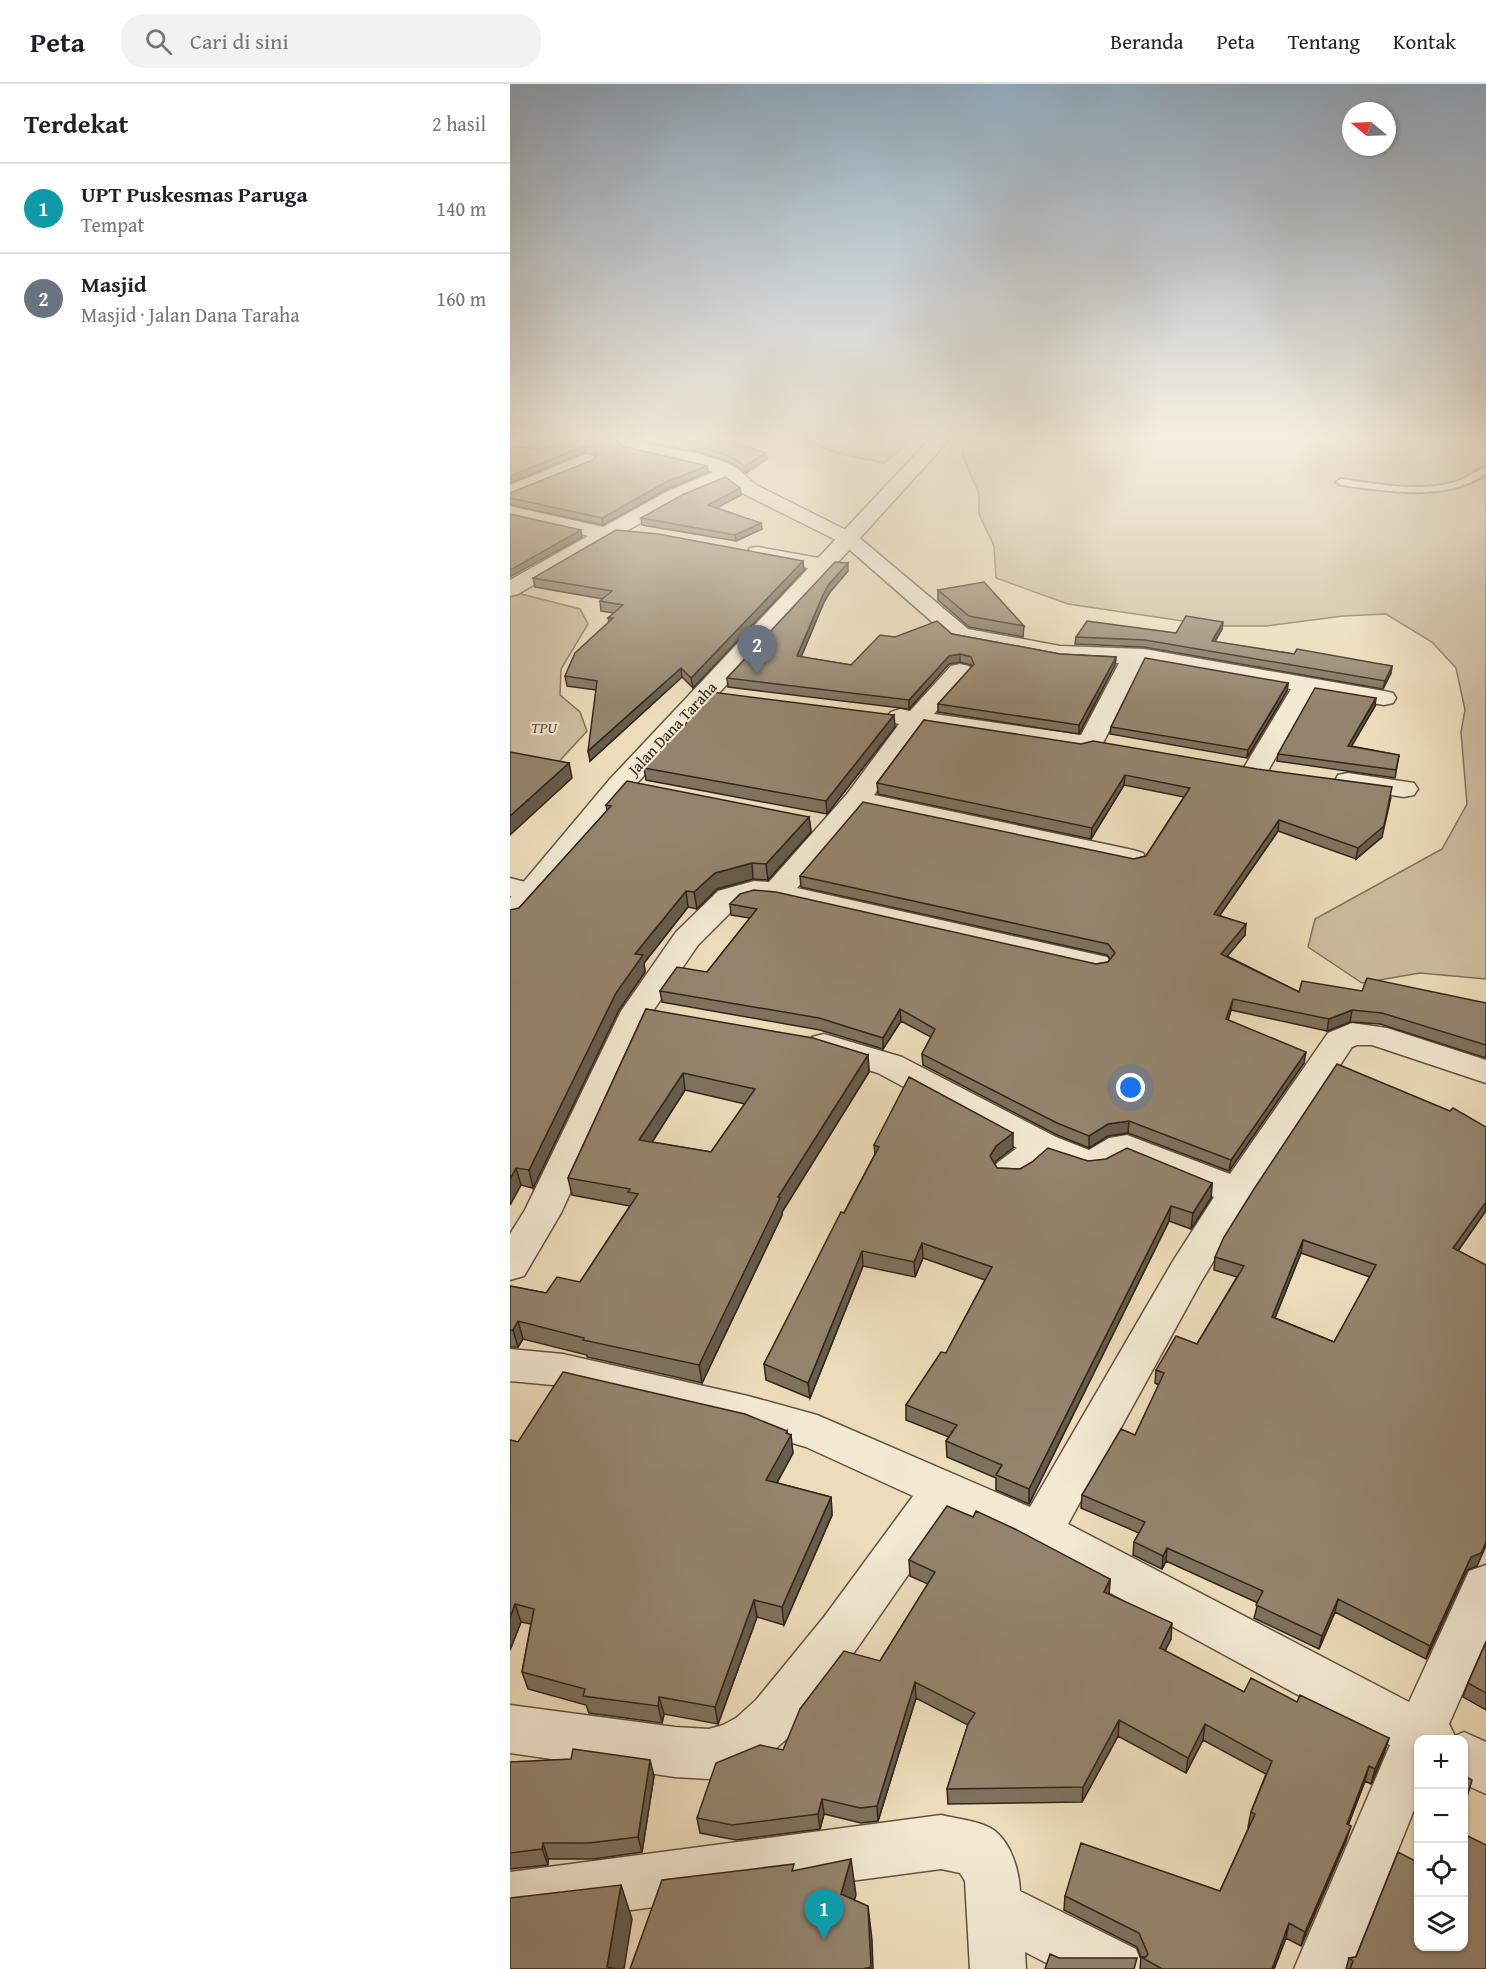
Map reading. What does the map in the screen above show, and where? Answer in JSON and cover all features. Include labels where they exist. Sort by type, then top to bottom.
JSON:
[{"type":"street","points":[[590,528],[610,532],[648,534]]},
{"type":"street","points":[[510,589],[617,528]]},
{"type":"street","points":[[827,528],[849,539],[961,635],[1059,653],[1143,656],[1384,698]]},
{"type":"street","name":"Jalan Dana Taraha","points":[[510,917],[520,890],[859,528]]},
{"type":"street","points":[[742,550],[824,565]]},
{"type":"street","points":[[881,714],[1081,744],[1103,743],[1134,657]]},
{"type":"street","points":[[777,892],[857,800],[916,719],[960,671]]},
{"type":"street","points":[[1256,769],[1306,684]]},
{"type":"street","points":[[705,693],[740,697]]},
{"type":"street","points":[[1324,778],[1404,789]]},
{"type":"street","points":[[620,785],[654,791]]},
{"type":"street","points":[[857,800],[1133,859]]},
{"type":"street","points":[[801,819],[835,826]]},
{"type":"street","points":[[510,1266],[542,1213],[637,1011],[687,939],[729,897],[754,890],[777,892],[1096,964]]},
{"type":"street","points":[[637,1011],[671,1017]]},
{"type":"street","points":[[1040,1532],[1187,1271],[1237,1192],[1340,1040],[1352,1034],[1375,1035],[1486,1072]]},
{"type":"street","points":[[797,1039],[820,1043],[890,1065],[1043,1146],[1085,1162],[1094,1163],[1122,1147],[1127,1147],[1237,1192]]},
{"type":"street","points":[[1010,1172],[1043,1146]]},
{"type":"street","points":[[510,1365],[563,1370],[748,1413],[817,1433],[1040,1532],[1422,1735]]},
{"type":"street","points":[[510,1729],[675,1752],[709,1754],[734,1747],[754,1735],[774,1717],[841,1632],[943,1489]]},
{"type":"street","points":[[1427,1735],[1486,1586]]},
{"type":"street","points":[[1468,1759],[1486,1768]]},
{"type":"street","points":[[1322,1969],[1414,1764]]},
{"type":"street","points":[[510,1899],[941,1842],[976,1850],[992,1874],[998,1969]]},
{"type":"street","points":[[993,1906],[1116,1969]]},
{"type":"green space","points":[[986,528],[1486,528],[1486,979],[1420,973],[1362,983],[1308,947],[1315,919],[1442,849],[1467,804],[1461,732],[1465,710],[1456,668],[1432,642],[1386,614],[1343,616],[1266,626],[1217,626],[1068,604],[996,578],[994,546]]},
{"type":"green space","name":"TPU","points":[[517,593],[580,609],[588,624],[561,669],[560,695],[580,712],[587,731],[554,767],[510,758],[510,596]]},
{"type":"building","points":[[510,528],[581,530],[510,570]]},
{"type":"building","points":[[696,528],[750,528],[735,535]]},
{"type":"building","points":[[616,530],[658,534],[803,561],[691,678],[681,668],[588,751],[597,681],[565,676],[575,653],[613,618],[608,618],[623,605],[600,601],[612,591],[533,578]]},
{"type":"building","points":[[835,562],[848,563],[829,584],[797,656],[851,665],[880,635],[895,637],[937,621],[952,634],[1060,654],[1116,657],[1079,725],[938,704],[974,664],[971,657],[960,654],[949,656],[909,700],[727,678]]},
{"type":"building","points":[[984,582],[1024,626],[969,616],[938,590]]},
{"type":"building","points":[[1186,616],[1223,622],[1212,641],[1294,654],[1297,649],[1392,666],[1385,681],[1145,640],[1076,637],[1087,621],[1176,633]]},
{"type":"building","points":[[1145,658],[1288,683],[1248,750],[1111,727]]},
{"type":"building","points":[[1315,688],[1376,698],[1348,746],[1399,755],[1396,770],[1278,754]]},
{"type":"building","points":[[711,692],[894,715],[826,801],[644,768],[711,697],[709,695]]},
{"type":"building","points":[[924,720],[1081,744],[1093,741],[1257,769],[1392,787],[1384,826],[1358,848],[1279,820],[1214,914],[1246,924],[1221,954],[1299,992],[1302,981],[1362,991],[1367,978],[1486,1003],[1486,1045],[1382,1013],[1352,1010],[1329,1019],[1233,999],[1226,1019],[1306,1052],[1231,1160],[1129,1121],[1108,1124],[1089,1136],[1057,1123],[922,1054],[935,1029],[900,1009],[883,1038],[819,1018],[660,991],[677,967],[707,972],[757,909],[730,904],[740,894],[754,890],[776,892],[1096,964],[1108,962],[1115,953],[1108,944],[800,876],[863,802],[1134,859],[1146,856],[1190,788],[1125,775],[1092,828],[877,783]]},
{"type":"building","points":[[510,752],[569,763],[510,816]]},
{"type":"building","points":[[627,781],[809,817],[766,864],[752,863],[715,873],[694,892],[686,891],[635,954],[643,955],[616,993],[529,1170],[516,1168],[510,1179],[510,910],[519,908],[611,806],[606,805]]},
{"type":"building","points":[[646,1009],[813,1038],[868,1055],[778,1197],[780,1198],[699,1365],[583,1340],[584,1338],[518,1321],[513,1330],[510,1330],[510,1286],[546,1293],[557,1277],[580,1282],[638,1194],[628,1192],[630,1189],[568,1178]],"holes":[[[683,1073],[755,1089],[711,1152],[639,1140]]]},
{"type":"building","points":[[1337,1064],[1450,1111],[1453,1108],[1486,1127],[1486,1202],[1453,1248],[1486,1265],[1486,1542],[1481,1553],[1471,1557],[1430,1646],[1338,1599],[1322,1636],[1256,1605],[1263,1591],[1167,1548],[1163,1556],[1134,1542],[1145,1522],[1082,1495],[1121,1429],[1135,1435],[1164,1373],[1156,1370],[1176,1336],[1197,1344],[1244,1266],[1215,1257],[1224,1237]],"holes":[[[1303,1240],[1376,1265],[1334,1342],[1272,1317]]]},
{"type":"building","points":[[909,1077],[1013,1133],[996,1146],[990,1156],[997,1168],[1020,1169],[1048,1148],[1088,1161],[1106,1159],[1127,1148],[1212,1183],[1193,1213],[1171,1206],[1029,1489],[996,1475],[1002,1465],[946,1441],[957,1425],[906,1405],[941,1352],[946,1353],[992,1267],[922,1243],[914,1262],[862,1251],[808,1383],[764,1364],[841,1212],[844,1213],[879,1147],[874,1145]]},
{"type":"building","points":[[563,1372],[745,1414],[787,1431],[786,1433],[791,1435],[766,1480],[831,1497],[782,1607],[754,1600],[715,1707],[659,1697],[658,1706],[583,1696],[585,1689],[522,1672],[534,1609],[515,1604],[510,1618],[510,1440],[518,1442]]},
{"type":"building","points":[[947,1506],[973,1517],[976,1511],[1110,1579],[1104,1592],[1172,1623],[1160,1648],[1244,1692],[1251,1678],[1297,1702],[1300,1695],[1389,1738],[1375,1769],[1369,1766],[1347,1824],[1351,1826],[1305,1932],[1289,1923],[1272,1969],[1162,1969],[1141,1957],[1146,1957],[1148,1954],[1139,1933],[1065,1896],[1081,1843],[1220,1891],[1255,1814],[1251,1812],[1272,1761],[1205,1724],[1188,1758],[1119,1720],[1083,1787],[947,1789],[968,1724],[975,1713],[915,1682],[877,1806],[860,1808],[822,1799],[818,1814],[732,1825],[697,1818],[716,1763],[760,1745],[783,1750],[800,1709],[844,1651],[880,1661],[935,1572],[909,1560]]},
{"type":"building","points":[[1486,1642],[1486,1693],[1468,1683]]},
{"type":"building","points":[[573,1749],[650,1760],[638,1837],[589,1843],[543,1843],[542,1849],[510,1853],[510,1762],[571,1759]]},
{"type":"building","points":[[1468,1778],[1472,1780],[1468,1794]]},
{"type":"building","points":[[1468,1836],[1486,1845],[1486,1969],[1350,1969],[1353,1961],[1349,1958],[1356,1957],[1398,1852],[1414,1860],[1414,1951],[1468,1951]]},
{"type":"building","points":[[851,1859],[841,1894],[868,1906],[871,1967],[863,1969],[630,1969],[662,1880],[794,1864],[792,1871]]},
{"type":"building","points":[[621,1885],[607,1967],[617,1969],[510,1969],[510,1898]]},
{"type":"building","points":[[1050,1954],[1059,1958],[1137,1958],[1134,1969],[1045,1969]]},
{"type":"place","name":"Masjid","points":[[757,675]]},
{"type":"place","name":"UPT Puskesmas Paruga","points":[[824,1939]]}]
